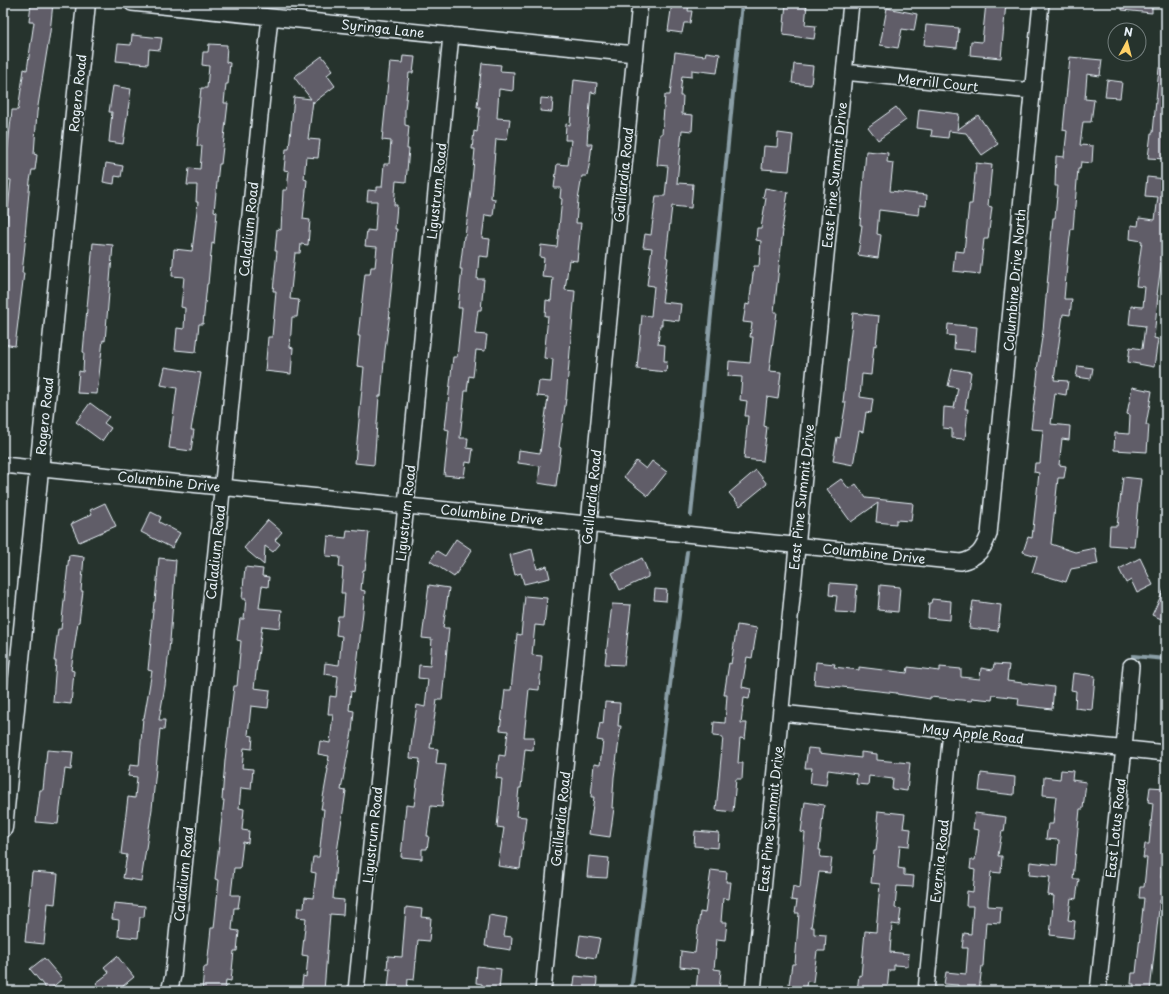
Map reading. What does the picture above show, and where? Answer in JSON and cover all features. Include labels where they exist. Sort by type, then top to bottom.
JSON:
[{"type":"main road","name":"Rogero Road","points":[[3,828],[38,468],[86,3]]},
{"type":"street","name":"Syringa Lane","points":[[132,3],[635,54]]},
{"type":"street","name":"Gaillardia Road","points":[[543,991],[640,3]]},
{"type":"street","name":"East Pine Summit Drive","points":[[753,991],[796,545],[851,3]]},
{"type":"street","name":"Columbine Drive North","points":[[978,554],[985,545],[989,534],[1041,3]]},
{"type":"street","name":"Caladium Road","points":[[169,991],[173,976],[270,17]]},
{"type":"street","name":"Ligustrum Road","points":[[356,991],[406,505],[451,35]]},
{"type":"street","name":"Merrill Court","points":[[844,72],[1032,91]]},
{"type":"street","name":"Columbine Drive","points":[[3,464],[961,562],[970,560],[978,554]]},
{"type":"street","name":"East Lotus Road","points":[[1098,991],[1124,748],[1131,666]]},
{"type":"street","name":"May Apple Road","points":[[781,713],[1166,753]]},
{"type":"street","name":"Evernia Road","points":[[926,991],[951,731]]},
{"type":"building","points":[[31,3],[53,3],[50,32],[37,112],[34,154],[37,155],[35,170],[32,170],[30,181],[22,273],[24,273],[15,346],[3,344],[3,291],[6,261],[3,261],[11,180],[3,179],[3,155],[7,155],[12,110],[18,110],[24,69],[27,70],[34,22],[29,22]]},
{"type":"building","points":[[672,3],[689,3],[688,11],[692,11],[690,23],[684,23],[682,33],[668,31]]},
{"type":"building","points":[[786,3],[807,4],[805,25],[816,26],[814,39],[783,35]]},
{"type":"building","points":[[986,3],[1006,3],[1001,58],[970,55],[971,41],[982,42]]},
{"type":"building","points":[[1122,3],[1152,3],[1152,13],[1122,10]]},
{"type":"building","points":[[887,8],[917,14],[914,31],[902,29],[898,48],[880,45]]},
{"type":"building","points":[[926,25],[959,28],[957,48],[924,45]]},
{"type":"building","points":[[132,35],[162,38],[160,50],[149,49],[148,64],[116,61],[118,44],[131,45]]},
{"type":"building","points":[[209,44],[227,45],[226,62],[230,63],[224,103],[228,103],[214,211],[217,212],[214,244],[212,243],[203,324],[199,324],[196,352],[175,350],[177,328],[184,329],[185,308],[181,307],[184,277],[172,276],[174,249],[192,251],[198,202],[196,202],[197,185],[187,185],[189,168],[200,169],[202,146],[197,146],[200,117],[198,117],[201,88],[207,88],[209,66],[202,65],[203,52],[208,52]]},
{"type":"building","points":[[675,52],[705,56],[706,52],[720,54],[717,73],[692,70],[692,77],[682,76],[680,96],[683,96],[682,114],[693,115],[692,131],[682,130],[677,183],[693,184],[691,208],[672,206],[666,257],[668,258],[662,302],[681,304],[679,321],[662,319],[662,325],[660,325],[658,344],[665,345],[664,361],[667,361],[666,372],[637,369],[642,315],[651,316],[654,286],[647,285],[652,248],[643,247],[645,234],[651,235],[656,196],[665,196],[668,166],[657,165],[660,134],[662,134],[665,95],[670,95]]},
{"type":"building","points":[[322,56],[333,70],[327,75],[335,86],[313,103],[313,101],[308,139],[320,140],[318,158],[306,157],[304,179],[307,180],[303,219],[310,220],[308,245],[301,244],[300,253],[295,253],[290,299],[299,300],[297,317],[292,317],[290,347],[293,348],[291,374],[265,371],[268,337],[272,337],[276,291],[273,291],[277,251],[275,251],[277,229],[281,230],[283,190],[287,190],[289,171],[284,170],[286,149],[289,149],[294,97],[311,99],[294,77]]},
{"type":"building","points":[[403,56],[415,57],[413,73],[409,73],[405,110],[405,125],[409,126],[407,149],[409,149],[406,182],[396,181],[394,205],[397,205],[395,229],[397,229],[381,396],[379,396],[374,465],[355,463],[364,367],[357,366],[360,336],[358,336],[365,274],[370,274],[371,267],[375,267],[377,247],[365,246],[367,230],[375,231],[377,201],[367,201],[368,190],[377,191],[377,187],[382,187],[384,164],[389,164],[391,141],[382,140],[390,62],[402,63]]},
{"type":"building","points":[[1070,57],[1102,60],[1100,76],[1087,74],[1085,99],[1094,100],[1091,122],[1083,122],[1080,145],[1093,146],[1092,163],[1081,162],[1080,169],[1078,169],[1073,229],[1071,229],[1064,299],[1072,299],[1070,315],[1063,314],[1054,380],[1068,381],[1066,395],[1055,393],[1051,424],[1070,426],[1069,440],[1062,439],[1059,465],[1066,466],[1064,478],[1058,478],[1051,544],[1075,552],[1095,548],[1098,564],[1071,569],[1066,582],[1032,572],[1037,556],[1023,552],[1028,537],[1032,538],[1039,473],[1034,472],[1035,463],[1040,463],[1043,430],[1031,429],[1037,370],[1043,331],[1053,218],[1055,218],[1058,186],[1055,186],[1056,156],[1064,157],[1067,131],[1063,130]]},
{"type":"building","points":[[482,63],[501,65],[500,71],[514,72],[513,91],[499,89],[497,118],[510,119],[507,140],[496,139],[491,198],[495,199],[493,216],[485,215],[482,238],[490,239],[488,257],[479,256],[477,279],[484,279],[481,310],[478,310],[475,334],[487,335],[485,351],[476,350],[473,377],[469,376],[467,391],[465,391],[460,438],[468,438],[467,448],[473,449],[471,463],[466,462],[464,477],[444,475],[449,430],[445,429],[453,357],[457,357],[462,308],[458,308],[462,269],[460,269],[471,191],[475,149],[472,149],[474,131],[477,132],[480,107],[477,107]]},
{"type":"building","points":[[794,64],[813,66],[811,85],[792,83]]},
{"type":"building","points":[[1159,68],[1166,69],[1166,159],[1148,158],[1151,133],[1153,133]]},
{"type":"building","points":[[574,80],[597,83],[596,93],[591,92],[587,144],[592,144],[590,161],[587,176],[582,176],[578,200],[576,223],[581,223],[577,261],[569,260],[565,290],[575,291],[566,399],[559,447],[561,448],[556,486],[538,483],[540,466],[518,463],[519,450],[540,453],[548,397],[537,396],[539,381],[551,382],[553,359],[544,358],[548,316],[545,316],[546,300],[551,301],[553,278],[542,277],[544,258],[540,257],[541,245],[557,247],[562,199],[560,198],[561,188],[554,188],[557,164],[568,165],[571,140],[565,140],[566,124],[570,125]]},
{"type":"building","points":[[1107,80],[1122,82],[1120,98],[1105,97]]},
{"type":"building","points":[[113,86],[131,89],[123,144],[109,142],[112,112],[109,112]]},
{"type":"building","points":[[541,98],[553,99],[552,112],[540,111]]},
{"type":"building","points":[[896,107],[906,120],[878,140],[868,127]]},
{"type":"building","points":[[919,109],[959,114],[957,130],[978,115],[998,144],[982,155],[966,133],[949,131],[948,138],[931,136],[932,130],[917,128]]},
{"type":"building","points":[[778,133],[793,135],[789,171],[762,169],[764,146],[777,147]]},
{"type":"building","points":[[866,151],[888,153],[887,162],[893,163],[890,191],[927,195],[926,206],[920,205],[919,215],[879,210],[877,234],[881,235],[878,258],[858,255],[862,225],[860,225]]},
{"type":"building","points":[[106,163],[123,166],[121,177],[115,176],[114,184],[103,182]]},
{"type":"building","points":[[976,163],[992,165],[988,206],[992,207],[988,239],[984,239],[980,274],[953,271],[955,251],[964,252],[969,204],[972,204]]},
{"type":"building","points":[[1147,177],[1166,179],[1166,244],[1164,243],[1157,295],[1154,338],[1158,339],[1154,367],[1128,362],[1130,347],[1142,349],[1145,326],[1129,324],[1131,306],[1143,307],[1145,287],[1136,286],[1142,241],[1130,239],[1131,225],[1138,226],[1139,218],[1155,220],[1158,197],[1145,196]]},
{"type":"building","points":[[765,188],[788,192],[782,230],[774,312],[777,312],[769,371],[781,372],[778,399],[767,397],[764,426],[767,427],[763,461],[744,459],[748,416],[745,416],[747,401],[740,400],[742,377],[728,376],[729,361],[750,363],[753,337],[750,337],[752,323],[743,322],[746,304],[749,305],[754,266],[759,266],[761,241],[756,240],[757,228],[761,228],[766,198],[763,198]]},
{"type":"building","points":[[93,243],[113,245],[105,341],[103,340],[97,394],[77,393],[79,371],[83,372],[83,352]]},
{"type":"building","points":[[853,313],[879,316],[871,375],[862,374],[860,397],[873,399],[871,413],[866,412],[863,432],[859,431],[853,465],[833,461],[837,437],[840,438],[846,402],[843,402]]},
{"type":"building","points":[[948,324],[977,327],[975,351],[954,349],[955,336],[947,335]]},
{"type":"building","points":[[1078,366],[1093,368],[1091,379],[1076,377]]},
{"type":"building","points":[[165,367],[201,373],[191,430],[194,430],[191,451],[169,448],[177,388],[161,385]]},
{"type":"building","points":[[952,369],[971,372],[965,409],[968,409],[965,439],[952,438],[952,429],[943,428],[944,407],[954,408],[958,388],[948,386]]},
{"type":"building","points":[[1132,387],[1152,391],[1146,425],[1149,425],[1147,452],[1114,450],[1115,433],[1129,434],[1130,415],[1127,414]]},
{"type":"building","points":[[90,403],[109,417],[104,423],[111,428],[102,441],[76,422]]},
{"type":"building","points":[[636,461],[646,469],[652,461],[667,472],[648,496],[624,477]]},
{"type":"building","points":[[756,470],[767,484],[740,506],[729,493]]},
{"type":"building","points":[[1123,477],[1141,479],[1134,547],[1109,545],[1110,526],[1117,526]]},
{"type":"building","points":[[841,479],[849,489],[856,484],[866,498],[913,503],[911,521],[896,520],[896,524],[876,522],[878,503],[851,522],[827,489]]},
{"type":"building","points":[[105,503],[116,526],[79,542],[71,524],[92,514],[90,510]]},
{"type":"building","points":[[151,512],[161,517],[159,522],[180,533],[172,548],[141,532]]},
{"type":"building","points":[[268,520],[282,532],[275,540],[280,544],[273,552],[265,546],[264,565],[244,548]]},
{"type":"building","points":[[347,530],[369,532],[365,570],[363,570],[361,590],[365,591],[363,612],[354,692],[351,691],[349,710],[354,711],[352,732],[341,790],[346,791],[337,852],[333,899],[344,900],[343,915],[330,914],[324,991],[301,991],[303,976],[306,977],[308,956],[302,955],[306,918],[297,917],[298,908],[304,908],[305,897],[313,898],[316,873],[311,872],[313,857],[319,857],[324,809],[321,809],[329,756],[318,754],[320,741],[330,743],[333,714],[328,714],[330,696],[336,697],[338,676],[324,674],[325,663],[339,665],[342,636],[336,635],[338,616],[343,616],[345,593],[341,593],[343,568],[339,567],[340,557],[326,556],[328,536],[346,538]]},
{"type":"building","points":[[456,539],[472,550],[454,577],[430,561],[437,551],[445,556]]},
{"type":"building","points":[[532,549],[537,569],[547,566],[550,578],[524,584],[521,573],[515,575],[510,555]]},
{"type":"building","points":[[69,555],[84,557],[81,591],[83,591],[71,670],[74,671],[71,704],[53,702],[56,661],[54,661],[58,629],[61,629]]},
{"type":"building","points":[[159,558],[176,560],[170,641],[165,686],[159,720],[165,720],[164,730],[160,729],[152,809],[141,881],[123,878],[127,855],[121,854],[128,797],[135,798],[137,777],[128,776],[130,765],[139,766],[143,718],[152,671],[148,670]]},
{"type":"building","points":[[642,558],[648,572],[648,577],[620,590],[612,573]]},
{"type":"building","points":[[1140,558],[1153,585],[1137,593],[1131,580],[1126,583],[1119,569]]},
{"type":"building","points":[[245,567],[263,569],[262,576],[269,577],[268,587],[262,586],[259,608],[282,610],[280,628],[262,626],[254,688],[270,690],[268,708],[251,706],[248,735],[253,736],[252,749],[244,748],[242,768],[253,769],[251,789],[241,788],[239,808],[244,809],[242,830],[249,831],[248,843],[243,842],[240,868],[234,868],[231,895],[240,895],[238,908],[234,908],[232,930],[239,931],[237,951],[234,951],[231,981],[226,980],[225,990],[202,991],[204,967],[207,967],[211,928],[214,928],[219,880],[215,879],[224,800],[222,800],[225,760],[234,686],[237,686],[241,641],[237,640],[240,619],[244,619],[246,599],[242,599]]},
{"type":"building","points":[[830,583],[857,585],[855,613],[835,612],[837,596],[829,595]]},
{"type":"building","points":[[429,585],[449,588],[443,628],[449,628],[442,700],[437,700],[430,748],[438,749],[436,764],[446,765],[442,794],[442,807],[431,806],[427,836],[429,836],[427,849],[422,849],[422,859],[401,857],[406,805],[414,806],[420,759],[410,758],[412,737],[417,705],[425,707],[428,679],[418,678],[419,665],[430,666],[432,639],[422,638]]},
{"type":"building","points":[[880,585],[900,587],[898,612],[878,610]]},
{"type":"building","points":[[1166,585],[1166,621],[1152,615]]},
{"type":"building","points":[[655,589],[667,590],[666,601],[654,600]]},
{"type":"building","points":[[525,596],[547,598],[544,626],[535,625],[532,655],[542,656],[539,690],[529,689],[524,737],[534,737],[533,750],[525,749],[521,788],[519,788],[516,816],[526,817],[520,869],[498,866],[504,828],[497,827],[502,779],[496,778],[499,755],[505,756],[508,731],[500,730],[505,690],[511,690],[517,634],[521,635]]},
{"type":"building","points":[[932,599],[951,601],[950,620],[928,618],[929,603],[931,603]]},
{"type":"building","points":[[973,601],[1001,605],[998,631],[969,628]]},
{"type":"building","points":[[612,604],[631,605],[624,665],[605,664]]},
{"type":"building","points":[[737,625],[757,628],[752,658],[747,657],[742,687],[751,689],[749,699],[744,698],[741,723],[747,723],[745,739],[740,738],[738,763],[743,763],[742,779],[736,779],[733,812],[716,810],[723,737],[713,736],[714,722],[725,723],[727,695],[724,695],[729,663],[731,664]]},
{"type":"building","points":[[816,662],[835,664],[834,667],[859,670],[859,667],[907,673],[908,667],[940,671],[940,667],[961,669],[961,677],[980,679],[981,668],[993,670],[994,664],[1009,665],[1007,681],[1054,687],[1052,709],[1018,705],[1019,698],[993,695],[992,700],[972,698],[972,701],[930,697],[930,699],[897,693],[814,684]]},
{"type":"building","points":[[1073,673],[1095,676],[1092,710],[1075,708],[1076,691],[1071,690]]},
{"type":"building","points":[[605,702],[620,703],[618,726],[621,726],[614,777],[612,808],[614,808],[610,837],[589,834],[594,797],[591,797],[594,764],[600,765],[603,741],[597,740],[600,723],[603,724]]},
{"type":"building","points":[[808,748],[819,749],[819,753],[861,758],[861,752],[877,754],[877,760],[910,763],[907,791],[892,789],[893,779],[869,776],[868,785],[856,784],[857,774],[828,770],[826,785],[810,783],[812,768],[805,768]]},
{"type":"building","points":[[47,750],[73,752],[71,770],[65,769],[58,824],[36,822],[40,790],[43,790]]},
{"type":"building","points":[[1061,770],[1073,771],[1072,780],[1086,782],[1083,809],[1080,809],[1073,879],[1079,879],[1076,899],[1071,898],[1068,920],[1075,921],[1073,938],[1050,935],[1054,896],[1048,895],[1050,877],[1029,875],[1030,862],[1057,865],[1059,840],[1046,839],[1048,824],[1053,824],[1056,796],[1043,795],[1044,777],[1060,779]]},
{"type":"building","points":[[981,773],[1015,777],[1014,795],[979,791]]},
{"type":"building","points":[[1150,787],[1166,788],[1166,825],[1161,878],[1166,878],[1166,900],[1160,900],[1150,991],[1133,991],[1134,984],[1131,984],[1132,973],[1136,973],[1144,898],[1139,898],[1140,887],[1144,887],[1147,858],[1143,858],[1145,844],[1149,844],[1153,803],[1148,802]]},
{"type":"building","points":[[805,802],[824,805],[819,850],[821,850],[820,857],[832,858],[830,873],[819,872],[811,927],[814,927],[814,934],[826,935],[825,951],[817,951],[813,982],[807,981],[805,991],[788,991],[792,964],[795,964],[799,913],[795,913],[797,901],[791,900],[793,886],[800,888],[805,833],[801,832]]},
{"type":"building","points":[[878,811],[905,814],[903,828],[911,829],[909,846],[900,845],[898,868],[904,869],[904,875],[914,876],[913,887],[897,886],[895,908],[901,909],[899,925],[892,924],[890,952],[909,954],[908,966],[894,965],[894,970],[889,970],[887,991],[857,991],[859,975],[861,976],[865,931],[876,932],[880,884],[871,883],[879,822],[877,821]]},
{"type":"building","points":[[975,813],[1006,817],[998,856],[1002,856],[1001,873],[991,872],[988,900],[988,906],[1001,907],[1000,923],[986,922],[983,966],[979,991],[963,991],[963,988],[958,988],[958,985],[944,984],[946,972],[966,974],[968,948],[962,948],[964,933],[971,934],[973,906],[966,906],[967,891],[973,892],[975,870],[970,869],[971,860],[975,860],[979,830],[973,829]]},
{"type":"building","points":[[695,831],[719,833],[718,848],[694,846]]},
{"type":"building","points":[[589,856],[609,858],[607,878],[587,877]]},
{"type":"building","points":[[711,870],[727,872],[726,882],[731,882],[729,899],[723,898],[721,922],[727,922],[725,940],[717,939],[714,969],[721,970],[719,991],[696,991],[698,969],[680,967],[681,951],[695,953],[700,912],[705,913]]},
{"type":"building","points":[[32,872],[58,874],[55,904],[48,903],[44,944],[25,942]]},
{"type":"building","points":[[114,903],[145,906],[144,917],[140,917],[138,938],[118,936],[119,920],[112,919]]},
{"type":"building","points":[[406,907],[422,909],[421,917],[431,918],[429,941],[418,940],[414,980],[408,979],[407,991],[388,989],[390,969],[387,969],[388,956],[402,957]]},
{"type":"building","points":[[489,915],[507,918],[504,936],[512,937],[511,950],[485,946]]},
{"type":"building","points":[[580,935],[600,938],[596,958],[577,955]]},
{"type":"building","points":[[117,956],[134,977],[117,991],[102,991],[96,983],[109,973],[104,967]]},
{"type":"building","points":[[44,958],[62,979],[48,991],[30,969]]},
{"type":"building","points":[[477,966],[501,969],[499,991],[482,991],[482,984],[476,983]]},
{"type":"building","points":[[575,976],[597,978],[596,991],[573,991]]},
{"type":"waterway","points":[[691,515],[742,3]]},
{"type":"waterway","points":[[631,991],[687,552]]},
{"type":"waterway","points":[[1133,656],[1166,659]]}]
